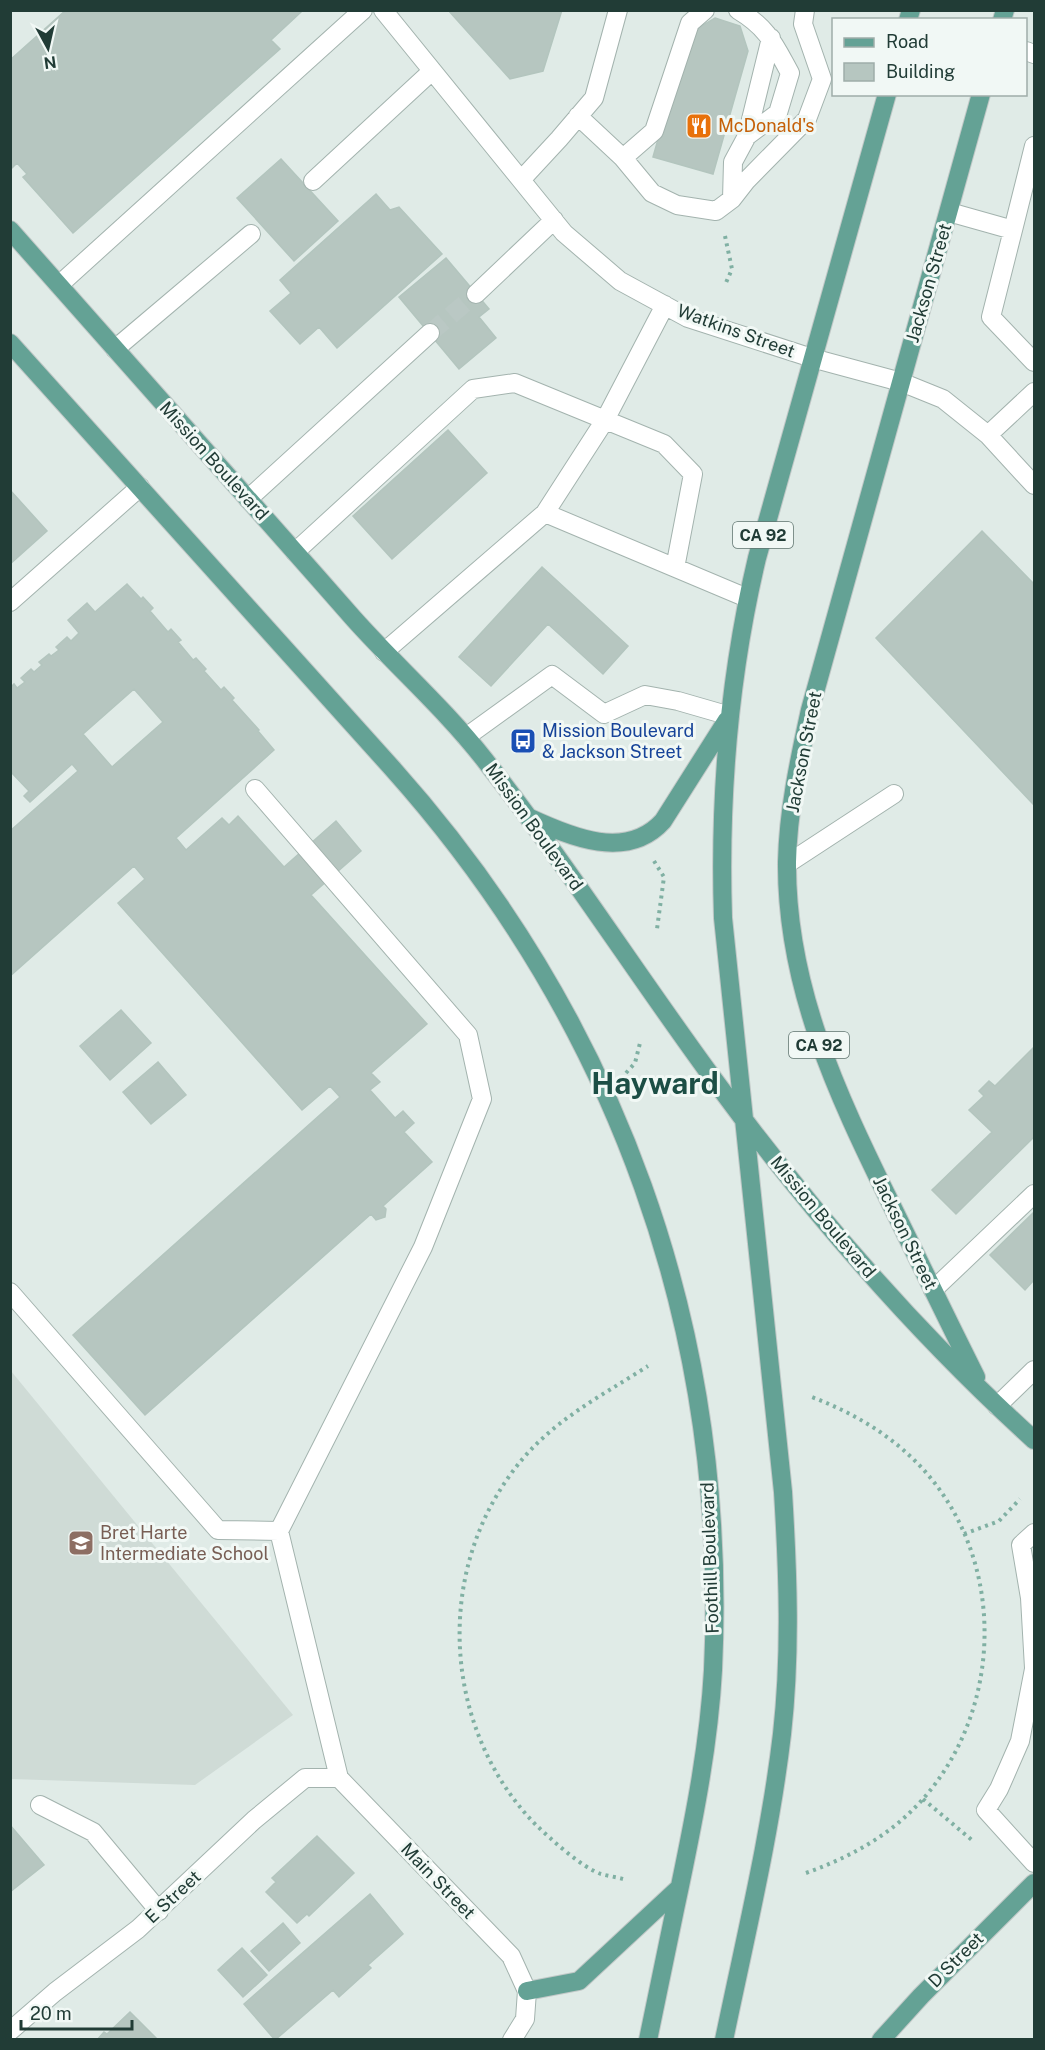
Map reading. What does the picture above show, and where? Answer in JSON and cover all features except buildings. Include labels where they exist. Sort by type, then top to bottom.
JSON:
[{"type":"main road","name":"CA 92","points":[[743,1117],[723,918],[722,823],[729,716],[747,598],[886,96]]},
{"type":"main road","name":"Jackson Street","points":[[980,96],[810,710],[794,793],[787,864],[790,908],[799,969],[821,1049],[852,1125],[983,1392]]},
{"type":"main road","name":"Mission Boulevard","points":[[10,230],[384,652],[466,737],[527,817],[743,1117],[811,1206],[896,1302],[997,1406],[1035,1440]]},
{"type":"main road","points":[[10,343],[140,488]]},
{"type":"main road","name":"Foothill Boulevard","points":[[140,488],[449,835],[529,949],[604,1087],[637,1169],[672,1280],[690,1358],[706,1470],[713,1588],[713,1670],[700,1783],[648,2040]]},
{"type":"main road","points":[[527,817],[550,828],[590,841],[618,843],[648,834],[663,821],[729,716]]},
{"type":"main road","points":[[724,2040],[770,1815],[782,1734],[788,1587],[783,1492],[743,1117]]},
{"type":"main road","name":"D Street","points":[[881,2040],[921,1996],[1035,1883]]},
{"type":"main road","points":[[527,1991],[579,1981],[679,1888]]},
{"type":"street","points":[[59,285],[363,10]]},
{"type":"street","name":"Watkins Street","points":[[382,10],[564,233],[620,281],[688,318],[812,358],[901,382],[943,399],[988,435],[1035,485]]},
{"type":"street","points":[[521,180],[560,140],[594,98],[618,10]]},
{"type":"street","points":[[623,158],[654,130],[690,23],[705,10]]},
{"type":"street","points":[[738,10],[754,20],[771,38],[790,73],[778,113],[747,136]]},
{"type":"street","points":[[578,117],[623,158],[652,193],[677,205],[716,211],[732,200],[746,181],[807,119],[822,79],[803,24],[805,10]]},
{"type":"street","points":[[732,200],[733,162],[747,136],[771,38]]},
{"type":"street","points":[[313,181],[432,71]]},
{"type":"street","points":[[1035,146],[991,317],[1035,362]]},
{"type":"street","points":[[949,212],[1013,230]]},
{"type":"street","points":[[476,294],[554,220]]},
{"type":"street","points":[[115,349],[250,234]]},
{"type":"street","points":[[384,652],[545,513],[605,420],[665,305]]},
{"type":"street","points":[[248,499],[430,333]]},
{"type":"street","points":[[295,552],[473,389],[515,383],[664,444],[693,474],[675,568]]},
{"type":"street","points":[[988,435],[1035,392]]},
{"type":"street","points":[[10,602],[140,488]]},
{"type":"street","points":[[545,513],[747,598]]},
{"type":"street","points":[[466,737],[552,675],[604,714],[645,695],[678,701],[729,716]]},
{"type":"street","points":[[255,789],[468,1035],[482,1100],[423,1247],[279,1532],[339,1778]]},
{"type":"street","points":[[787,864],[894,794]]},
{"type":"street","points":[[933,1290],[1035,1194]]},
{"type":"street","points":[[10,1292],[218,1530],[279,1532]]},
{"type":"street","points":[[997,1406],[1035,1370]]},
{"type":"street","points":[[1035,1533],[1021,1545],[1030,1598],[1035,1668],[1020,1741],[999,1789],[986,1810],[1035,1863]]},
{"type":"street","name":"E Street","points":[[10,2031],[55,1992],[159,1911],[254,1820],[305,1778],[339,1778]]},
{"type":"street","name":"Main Street","points":[[339,1778],[511,1956],[527,1991]]},
{"type":"street","points":[[40,1804],[93,1832],[159,1911]]},
{"type":"street","points":[[512,2040],[525,2019],[527,1991]]},
{"type":"path","points":[[724,233],[732,269],[725,285]]},
{"type":"path","points":[[651,857],[664,877],[657,929]]},
{"type":"path","points":[[626,1074],[635,1063],[640,1043]]},
{"type":"path","points":[[623,1878],[600,1874],[559,1846],[522,1810],[507,1790],[483,1745],[466,1696],[458,1621],[473,1546],[487,1515],[512,1472],[540,1440],[566,1418],[648,1366]]},
{"type":"path","points":[[806,1873],[838,1861],[869,1844],[898,1823],[923,1799],[943,1772],[960,1743],[973,1712],[981,1680],[985,1646],[985,1617],[976,1570],[964,1534],[935,1485],[905,1452],[879,1430],[850,1413],[809,1396]]},
{"type":"path","points":[[964,1534],[999,1521],[1020,1499]]},
{"type":"path","points":[[923,1799],[980,1847]]},
{"type":"shaded area","name":"Bret Harte Intermediate School","points":[[11,1371],[293,1715],[195,1785],[11,1779]]},
{"type":"tunnel","points":[[430,333],[476,294]]},
{"type":"place","name":"McDonald's","points":[[699,126]]},
{"type":"place","name":"Mission Boulevard & Jackson Street","points":[[523,741]]},
{"type":"place","name":"Bret Harte Intermediate School","points":[[81,1543]]},
{"type":"district","name":"Hayward","points":[[655,1084]]}]
